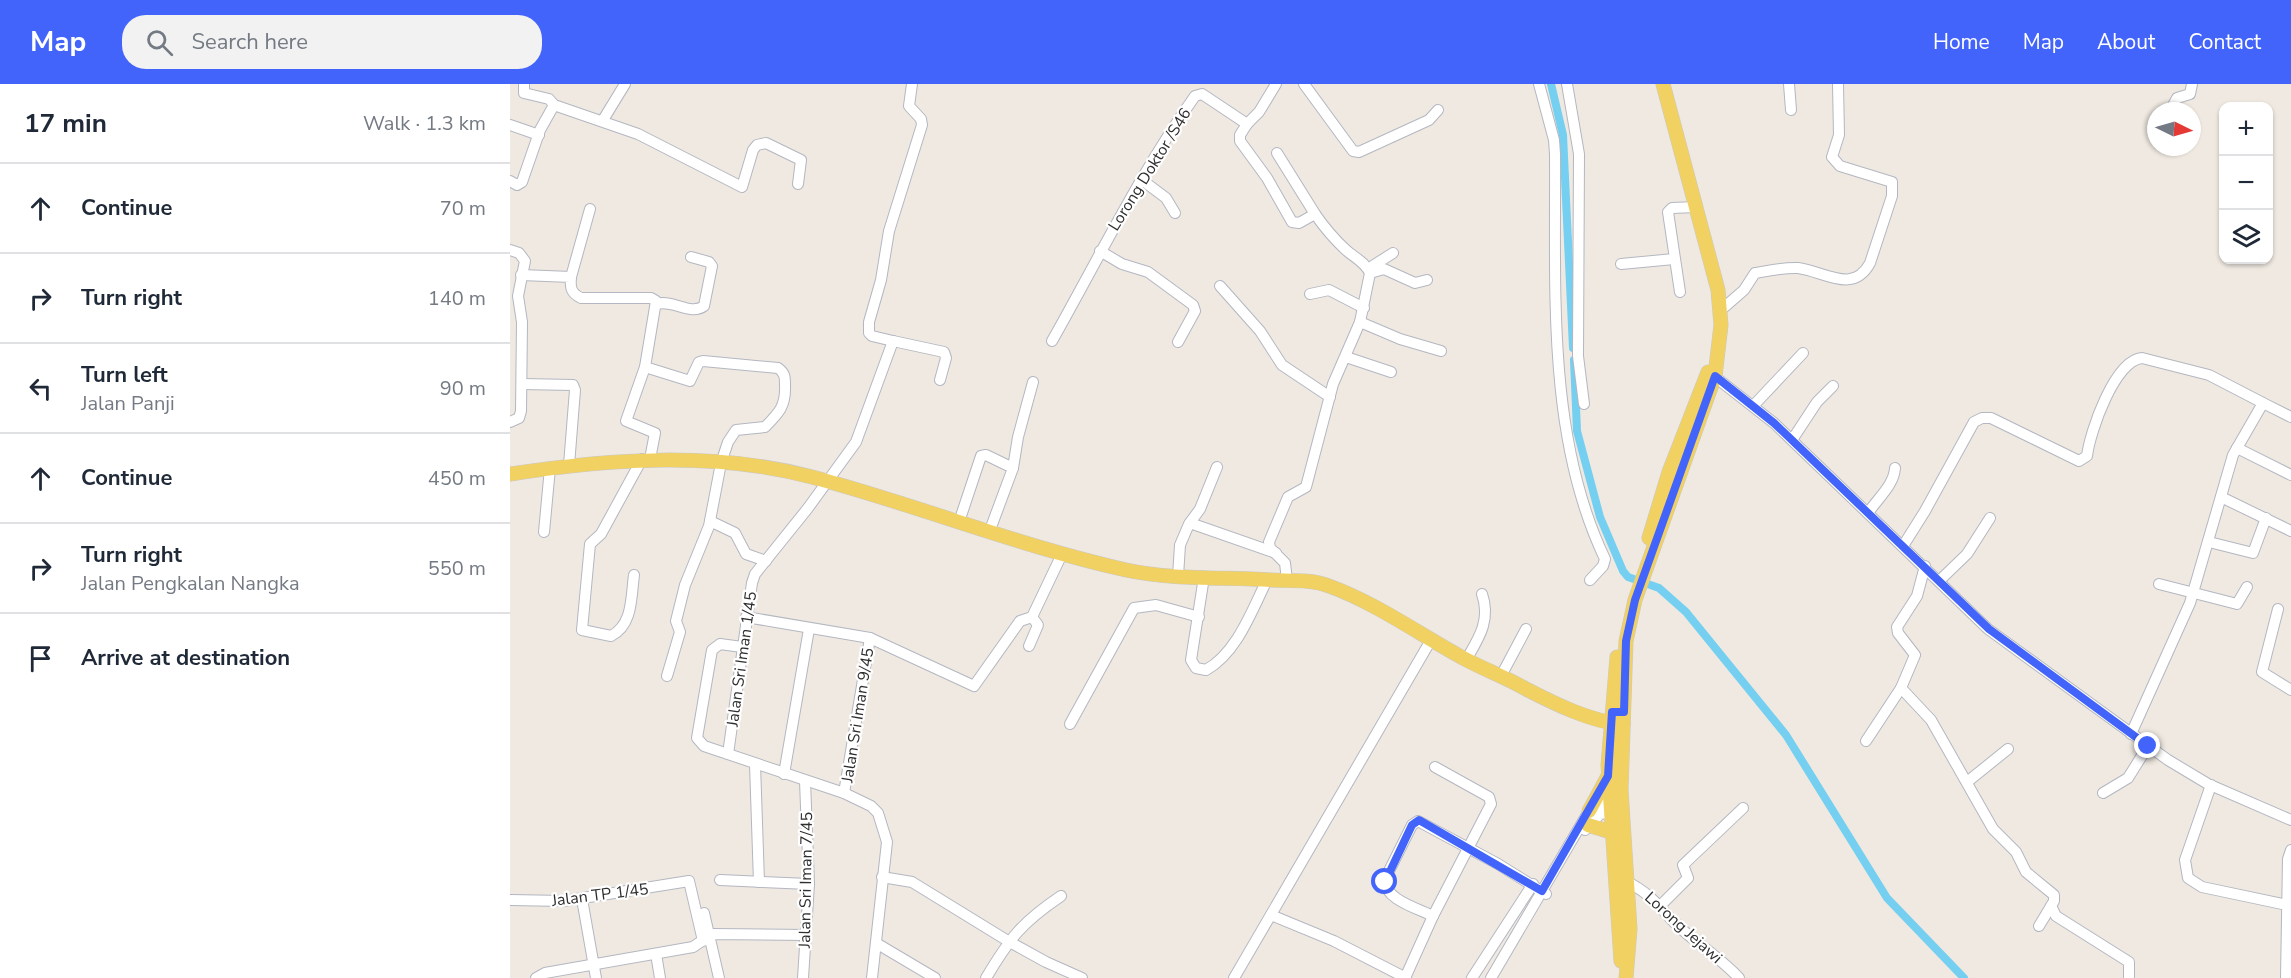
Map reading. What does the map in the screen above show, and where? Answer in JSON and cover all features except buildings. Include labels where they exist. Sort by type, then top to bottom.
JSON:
[{"type":"main road","points":[[1625,978],[1611,832],[1616,807],[1619,640],[1644,564],[1669,472],[1712,374],[1717,357],[1721,310],[1696,207],[1662,84]]},
{"type":"main road","points":[[510,474],[569,465],[646,459],[721,463],[780,471],[826,482],[990,530],[1062,554],[1135,572],[1325,584],[1540,698],[1618,718]]},
{"type":"main road","points":[[1611,832],[1589,818],[1608,776],[1618,718],[1632,596]]},
{"type":"main road","points":[[1608,776],[1616,807],[1626,881],[1630,929],[1625,978]]},
{"type":"street","points":[[524,84],[524,93],[549,99],[554,105],[603,120],[638,134],[742,187],[753,150],[757,145],[766,144],[801,160],[798,184]]},
{"type":"street","points":[[603,120],[625,84]]},
{"type":"street","points":[[912,84],[909,106],[921,120],[922,125],[889,231],[881,280],[868,328],[872,336],[944,352],[946,358],[940,380]]},
{"type":"street","points":[[1276,84],[1259,112],[1240,135],[1240,141],[1267,178],[1292,222],[1299,224],[1315,214]]},
{"type":"street","points":[[1304,84],[1353,151],[1359,152],[1429,120],[1438,110]]},
{"type":"street","points":[[1539,84],[1556,154],[1556,276],[1563,402],[1569,443],[1590,527],[1605,559],[1590,580]]},
{"type":"street","points":[[1566,84],[1576,134],[1580,177],[1577,302],[1578,356],[1584,404]]},
{"type":"street","points":[[1789,84],[1791,110]]},
{"type":"street","points":[[1721,310],[1744,290],[1755,273],[1797,268],[1844,280],[1859,277],[1870,263],[1892,196],[1892,182],[1840,166],[1832,157],[1839,135],[1838,84]]},
{"type":"street","points":[[2175,102],[2177,98],[2190,94],[2192,84]]},
{"type":"street","name":"Lorong Doktor /S46","points":[[1052,341],[1118,216],[1142,180],[1166,137],[1197,94],[1202,94],[1247,124]]},
{"type":"street","points":[[510,182],[517,185],[522,182],[539,135],[554,105]]},
{"type":"street","points":[[510,125],[539,135]]},
{"type":"street","points":[[1277,153],[1315,214],[1347,252],[1369,270],[1384,269],[1415,283],[1427,280]]},
{"type":"street","points":[[1142,180],[1166,198],[1175,213]]},
{"type":"street","points":[[1680,292],[1668,210],[1696,207]]},
{"type":"street","points":[[590,209],[571,277],[570,288],[574,295],[581,298],[651,298],[657,304]]},
{"type":"street","points":[[510,250],[523,256],[518,296],[522,322],[520,415],[515,421],[510,422]]},
{"type":"street","points":[[1100,251],[1122,264],[1148,272],[1193,305],[1195,311],[1178,342]]},
{"type":"street","points":[[1369,270],[1393,253]]},
{"type":"street","points":[[657,304],[667,303],[695,310],[704,306],[712,266],[709,262],[691,257]]},
{"type":"street","points":[[1621,264],[1674,259]]},
{"type":"street","points":[[1287,580],[1285,563],[1269,544],[1288,497],[1306,487],[1330,397],[1360,322],[1369,270]]},
{"type":"street","points":[[522,275],[571,277]]},
{"type":"street","points":[[1220,286],[1260,331],[1282,365],[1330,397]]},
{"type":"street","points":[[1310,294],[1329,290],[1364,308]]},
{"type":"street","points":[[633,575],[630,609],[623,629],[611,636],[582,630],[590,546],[601,534],[646,459],[655,433],[626,421],[645,367],[650,326],[657,304]]},
{"type":"street","points":[[1360,322],[1400,339],[1441,351]]},
{"type":"street","name":"Jalan Sri Iman 1/45","points":[[728,754],[752,583],[859,435],[893,340]]},
{"type":"street","points":[[1754,405],[1803,353]]},
{"type":"street","points":[[1346,357],[1391,372]]},
{"type":"street","points":[[1903,546],[1974,422],[1982,418],[1991,418],[2079,461],[2087,456],[2098,412],[2125,367],[2135,358],[2209,375],[2291,417]]},
{"type":"street","points":[[645,367],[690,381],[699,362],[703,361],[759,365],[782,371],[785,398],[780,412],[765,427],[736,430],[728,442],[721,463],[710,521],[685,585],[676,621],[680,632],[667,676]]},
{"type":"street","points":[[1712,374],[1754,405],[1989,629],[2148,746],[2211,785],[2291,820]]},
{"type":"street","points":[[990,530],[1013,468],[1018,436],[1033,382]]},
{"type":"street","points":[[522,384],[573,385],[575,390],[569,465]]},
{"type":"street","points":[[1792,440],[1817,402],[1833,386]]},
{"type":"street","points":[[2131,734],[2193,594],[2237,447],[2263,403]]},
{"type":"street","points":[[2237,447],[2290,471]]},
{"type":"street","points":[[959,522],[981,456],[986,455],[1013,468]]},
{"type":"street","points":[[1178,576],[1180,545],[1190,523],[1200,509],[1217,467]]},
{"type":"street","points":[[544,532],[550,468]]},
{"type":"street","points":[[1868,513],[1895,476],[1895,468]]},
{"type":"street","points":[[2221,497],[2291,531]]},
{"type":"street","points":[[1939,580],[1966,554],[1990,518]]},
{"type":"street","points":[[2209,542],[2253,553],[2266,518]]},
{"type":"street","points":[[710,521],[735,533],[746,554],[766,561]]},
{"type":"street","points":[[1190,523],[1276,554]]},
{"type":"street","points":[[746,617],[870,638],[974,686],[1020,621],[1032,616],[1062,554]]},
{"type":"street","points":[[1866,741],[1901,688],[1915,655],[1898,633],[1898,626],[1917,596],[1924,566]]},
{"type":"street","points":[[1204,577],[1191,660],[1196,668],[1206,670],[1223,657],[1245,624],[1267,580]]},
{"type":"street","points":[[2159,584],[2237,604],[2247,587]]},
{"type":"street","points":[[1466,660],[1482,634],[1486,615],[1482,594]]},
{"type":"street","points":[[1070,724],[1134,608],[1156,605],[1199,617]]},
{"type":"street","points":[[2278,609],[2262,672],[2291,690]]},
{"type":"street","points":[[1029,646],[1038,625],[1032,616]]},
{"type":"street","points":[[784,774],[809,629]]},
{"type":"street","points":[[1501,676],[1526,629]]},
{"type":"street","name":"Jalan Sri Iman 9/45","points":[[844,793],[870,638]]},
{"type":"street","points":[[1234,978],[1431,640]]},
{"type":"street","points":[[742,647],[720,644],[712,650],[697,735],[701,744],[844,793],[871,806],[882,822],[887,842],[872,978]]},
{"type":"street","points":[[1901,688],[1931,720],[1993,829],[2016,852],[2026,872],[2054,895],[2051,906],[2039,926]]},
{"type":"street","points":[[2103,793],[2128,778],[2148,746]]},
{"type":"street","points":[[1967,782],[2008,749]]},
{"type":"street","points":[[755,764],[759,882]]},
{"type":"street","points":[[1271,915],[1334,941],[1406,978],[1433,916],[1491,808],[1489,797],[1435,767]]},
{"type":"street","name":"Jalan Sri Iman 7/45","points":[[803,978],[808,884],[805,781]]},
{"type":"street","points":[[2211,785],[2185,860],[2188,878],[2202,887],[2287,905]]},
{"type":"street","points":[[1472,978],[1513,915],[1540,889],[1589,818],[1616,807]]},
{"type":"street","points":[[1661,906],[1688,878],[1683,865],[1743,808]]},
{"type":"street","points":[[1433,916],[1390,894],[1385,887],[1385,879],[1412,825],[1421,821],[1540,889]]},
{"type":"street","points":[[2286,978],[2288,859],[2291,850]]},
{"type":"street","points":[[882,877],[912,882],[1008,941],[1082,978]]},
{"type":"street","points":[[720,879],[808,884]]},
{"type":"street","name":"Jalan TP 1/45","points":[[510,900],[582,899],[689,881],[697,911],[704,912],[706,938]]},
{"type":"street","name":"Lorong Jejawi","points":[[1626,881],[1648,893],[1672,919],[1736,974]]},
{"type":"street","points":[[1491,978],[1525,924],[1537,902],[1540,889]]},
{"type":"street","points":[[986,978],[1008,941],[1028,919],[1061,896]]},
{"type":"street","points":[[582,899],[596,978]]},
{"type":"street","points":[[2051,906],[2056,916],[2129,962],[2129,978]]},
{"type":"street","points":[[1513,915],[1525,924]]},
{"type":"street","points":[[536,978],[545,973],[693,947],[706,938],[806,935]]},
{"type":"street","points":[[1499,937],[1513,944]]},
{"type":"street","points":[[706,938],[719,978]]},
{"type":"street","points":[[876,943],[936,978]]},
{"type":"street","points":[[656,954],[660,978]]},
{"type":"street","points":[[1724,978],[1736,974]]},
{"type":"waterway","points":[[1551,84],[1563,135],[1573,348]]},
{"type":"waterway","points":[[1574,360],[1577,431],[1600,517],[1623,571],[1628,577],[1659,588],[1686,612],[1786,735],[1887,898],[1964,978]]},
{"type":"route","points":[[1385,882],[1412,825],[1419,820],[1542,891],[1608,776],[1612,712],[1624,712],[1626,641],[1635,600],[1715,376],[1774,423],[1989,629],[2148,746]]}]
